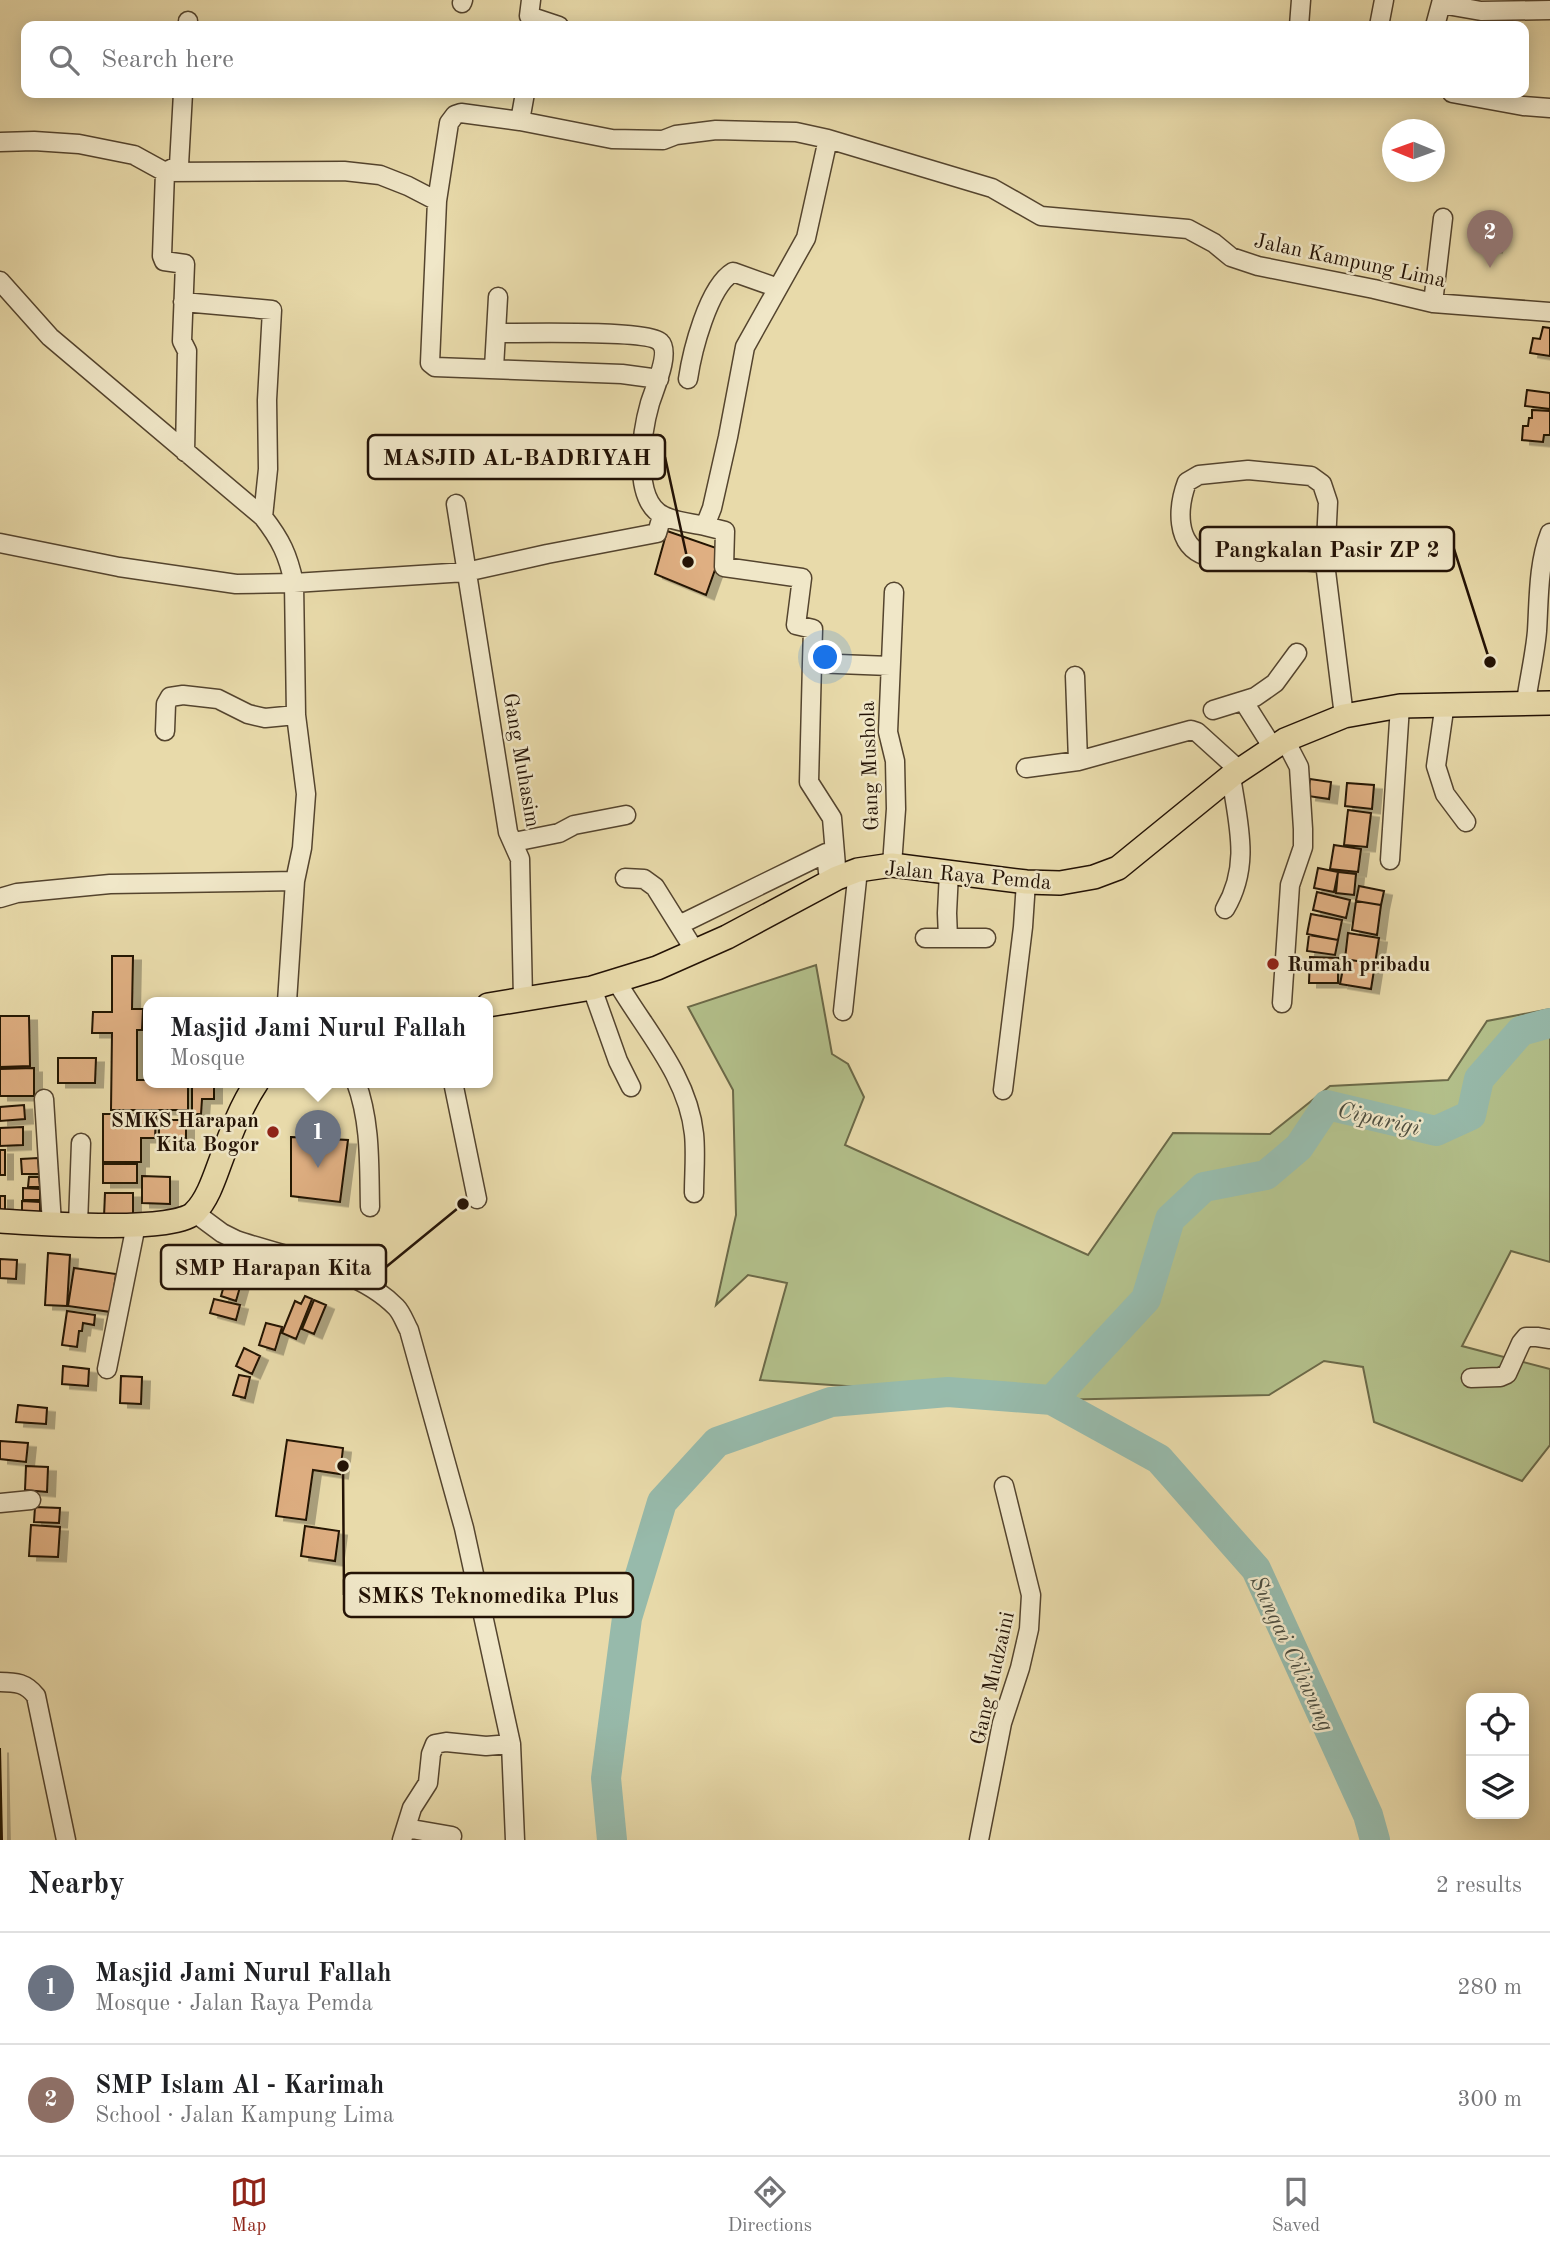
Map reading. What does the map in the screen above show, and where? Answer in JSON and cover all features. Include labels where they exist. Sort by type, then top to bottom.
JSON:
[{"type":"main road","name":"Jalan Raya Pemda","points":[[493,1005],[592,989],[657,968],[727,937],[841,877],[892,865],[1026,882],[1060,883],[1094,877],[1118,868],[1235,773],[1279,744],[1344,716],[1400,705],[1550,703]]},
{"type":"main road","points":[[0,1221],[136,1225],[182,1220],[195,1213],[212,1184],[246,1099],[253,1088]]},
{"type":"street","points":[[531,0],[529,16],[539,21]]},
{"type":"street","points":[[1299,21],[1301,0]]},
{"type":"street","points":[[1380,21],[1384,0]]},
{"type":"street","points":[[1437,21],[1442,2],[1480,11],[1540,12]]},
{"type":"street","points":[[165,172],[179,165],[183,98]]},
{"type":"street","points":[[520,121],[524,98]]},
{"type":"street","points":[[1479,98],[1523,106],[1550,107]]},
{"type":"street","name":"Jalan Kampung Lima","points":[[437,201],[449,123],[455,115],[461,113],[520,121],[612,139],[663,140],[676,135],[716,130],[796,132],[992,188],[1041,216],[1188,229],[1214,243],[1231,257],[1258,266],[1433,303],[1550,312]]},
{"type":"street","points":[[705,526],[712,508],[728,437],[745,347],[806,238],[828,139]]},
{"type":"street","points":[[0,142],[79,144],[134,155],[165,172],[344,171],[380,175],[437,201],[430,363],[435,367],[622,374],[659,379]]},
{"type":"street","points":[[165,172],[162,256],[164,261],[185,264],[182,341],[187,351],[185,452]]},
{"type":"street","points":[[1433,303],[1443,218]]},
{"type":"street","points":[[688,379],[698,334],[725,277],[733,272],[778,288]]},
{"type":"street","points":[[0,281],[51,337],[263,517],[283,545],[294,583],[296,715],[306,794],[302,848],[295,881],[287,997]]},
{"type":"street","points":[[494,368],[498,297]]},
{"type":"street","points":[[183,302],[272,310],[267,400],[268,469],[263,517]]},
{"type":"street","points":[[501,333],[634,335],[658,340],[664,350],[659,379],[650,404],[642,471],[643,491],[648,502],[662,516],[725,531],[724,568],[802,578],[796,625],[813,629],[809,782],[832,818],[841,877],[844,1011]]},
{"type":"street","points":[[1325,563],[1207,556],[1189,546],[1181,526],[1180,500],[1187,482],[1199,475],[1248,470],[1311,476],[1322,484],[1328,502],[1325,563],[1344,716]]},
{"type":"street","name":"Gang Muhasim","points":[[456,504],[508,832],[520,859],[523,999]]},
{"type":"street","points":[[0,543],[119,567],[236,584],[294,583],[466,572],[657,533],[662,516]]},
{"type":"street","points":[[1526,702],[1545,586],[1545,545],[1550,533]]},
{"type":"street","name":"Gang Mushola","points":[[892,865],[896,809],[895,761],[888,733],[894,592]]},
{"type":"street","points":[[1213,710],[1255,697],[1275,683],[1297,653]]},
{"type":"street","points":[[812,663],[890,666]]},
{"type":"street","points":[[1074,676],[1078,761]]},
{"type":"street","points":[[165,730],[166,704],[170,697],[183,695],[218,699],[248,714],[265,718],[296,715]]},
{"type":"street","points":[[1244,702],[1299,767],[1303,848],[1290,885],[1282,1003]]},
{"type":"street","points":[[1445,703],[1436,766],[1445,793],[1466,822]]},
{"type":"street","points":[[1390,860],[1400,705]]},
{"type":"street","points":[[1026,768],[1078,761],[1191,730],[1197,732],[1235,773],[1241,857],[1238,883],[1225,909]]},
{"type":"street","points":[[514,842],[559,833],[573,825],[626,815]]},
{"type":"street","points":[[679,925],[826,853],[841,877]]},
{"type":"street","points":[[948,938],[949,872]]},
{"type":"street","points":[[625,878],[644,879],[655,887],[695,951]]},
{"type":"street","points":[[0,898],[17,893],[110,884],[295,881]]},
{"type":"street","points":[[1003,1090],[1026,882]]},
{"type":"street","points":[[925,938],[986,938]]},
{"type":"street","points":[[617,982],[639,1020],[665,1055],[684,1093],[694,1133],[694,1193]]},
{"type":"street","points":[[592,989],[618,1061],[631,1087]]},
{"type":"street","points":[[358,1088],[368,1136],[370,1207]]},
{"type":"street","points":[[454,1088],[477,1199]]},
{"type":"street","points":[[44,1099],[52,1224]]},
{"type":"street","points":[[78,1224],[81,1143]]},
{"type":"street","points":[[195,1213],[236,1240],[340,1271],[397,1307],[409,1330],[464,1528],[511,1744],[515,1840]]},
{"type":"street","points":[[107,1369],[136,1225]]},
{"type":"street","points":[[1471,1378],[1500,1377],[1507,1374],[1526,1337],[1550,1339]]},
{"type":"street","name":"Gang Mudzaini","points":[[979,1840],[1002,1723],[1020,1668],[1032,1605],[1004,1486]]},
{"type":"street","points":[[0,1503],[31,1500]]},
{"type":"street","points":[[0,1682],[24,1684],[36,1696],[66,1840]]},
{"type":"street","points":[[452,1836],[404,1834],[412,1808],[428,1783],[430,1754],[435,1744],[511,1744]]},
{"type":"green space","points":[[816,965],[832,1054],[848,1064],[864,1097],[845,1145],[1088,1255],[1173,1133],[1270,1134],[1330,1086],[1448,1080],[1487,1021],[1550,1009],[1550,1262],[1511,1251],[1462,1346],[1550,1369],[1550,1445],[1522,1481],[1374,1422],[1363,1367],[1324,1361],[1269,1395],[1052,1400],[760,1380],[787,1283],[748,1275],[716,1305],[736,1215],[733,1090],[688,1007]]},
{"type":"building","points":[[1479,225],[1498,229],[1494,248],[1475,244]]},
{"type":"building","points":[[1543,327],[1550,328],[1550,356],[1530,353],[1533,338],[1540,339]]},
{"type":"building","points":[[1527,390],[1550,393],[1550,409],[1525,406]]},
{"type":"building","points":[[1532,410],[1550,411],[1550,435],[1544,435],[1543,442],[1522,440],[1523,426],[1528,426]]},
{"type":"building","points":[[667,531],[722,550],[706,595],[655,574]]},
{"type":"building","points":[[1310,779],[1331,782],[1329,799],[1308,796]]},
{"type":"building","points":[[1347,783],[1374,785],[1372,809],[1345,806]]},
{"type":"building","points":[[1348,810],[1371,813],[1367,847],[1344,845]]},
{"type":"building","points":[[1334,845],[1361,849],[1358,872],[1330,869]]},
{"type":"building","points":[[1318,868],[1338,872],[1334,892],[1314,888]]},
{"type":"building","points":[[1338,872],[1356,874],[1354,895],[1336,893]]},
{"type":"building","points":[[1359,886],[1384,891],[1381,905],[1356,901]]},
{"type":"building","points":[[1317,892],[1350,900],[1346,918],[1313,910]]},
{"type":"building","points":[[1356,901],[1381,905],[1377,935],[1352,930]]},
{"type":"building","points":[[1311,914],[1342,920],[1338,940],[1307,934]]},
{"type":"building","points":[[1348,933],[1379,938],[1375,964],[1345,959]]},
{"type":"building","points":[[1309,935],[1338,940],[1335,955],[1307,951]]},
{"type":"building","points":[[112,956],[133,956],[132,1009],[143,1009],[142,1030],[137,1030],[137,1080],[143,1080],[143,1088],[188,1088],[188,1110],[111,1110],[112,1033],[92,1033],[93,1012],[112,1012]]},
{"type":"building","points":[[1310,957],[1338,958],[1338,983],[1309,983]]},
{"type":"building","points":[[1345,959],[1375,964],[1371,989],[1340,984]]},
{"type":"building","points":[[0,1016],[29,1016],[30,1066],[0,1067]]},
{"type":"building","points":[[58,1058],[96,1058],[95,1083],[58,1083]]},
{"type":"building","points":[[34,1068],[34,1096],[0,1096],[0,1069]]},
{"type":"building","points":[[192,1088],[214,1088],[214,1099],[202,1099],[201,1114],[192,1114]]},
{"type":"building","points":[[24,1105],[25,1119],[0,1121],[0,1107]]},
{"type":"building","points":[[103,1114],[156,1114],[155,1138],[141,1138],[141,1162],[103,1162]]},
{"type":"building","points":[[159,1120],[186,1120],[186,1138],[159,1137]]},
{"type":"building","points":[[23,1127],[23,1145],[0,1146],[0,1128]]},
{"type":"building","points":[[291,1137],[348,1140],[340,1202],[291,1196]]},
{"type":"building","points":[[0,1150],[5,1150],[5,1175],[0,1175]]},
{"type":"building","points":[[38,1158],[39,1174],[22,1174],[21,1159]]},
{"type":"building","points":[[103,1164],[137,1164],[137,1183],[103,1183]]},
{"type":"building","points":[[142,1176],[170,1177],[170,1204],[142,1203]]},
{"type":"building","points":[[29,1177],[39,1177],[40,1187],[28,1187]]},
{"type":"building","points":[[23,1188],[40,1189],[40,1200],[23,1200]]},
{"type":"building","points":[[105,1193],[133,1193],[133,1217],[104,1217]]},
{"type":"building","points":[[0,1196],[5,1196],[5,1213],[0,1213]]},
{"type":"building","points":[[22,1201],[40,1202],[40,1213],[22,1213]]},
{"type":"building","points":[[48,1253],[70,1255],[67,1306],[45,1305]]},
{"type":"building","points":[[0,1259],[17,1260],[16,1279],[0,1278]]},
{"type":"building","points":[[74,1268],[116,1274],[111,1312],[68,1306]]},
{"type":"building","points":[[227,1275],[242,1280],[236,1301],[221,1296]]},
{"type":"building","points":[[305,1296],[312,1299],[296,1339],[282,1333],[295,1301],[301,1304]]},
{"type":"building","points":[[214,1299],[240,1305],[236,1320],[210,1313]]},
{"type":"building","points":[[314,1300],[326,1305],[314,1334],[302,1329]]},
{"type":"building","points":[[67,1311],[95,1315],[94,1325],[83,1323],[77,1347],[62,1345]]},
{"type":"building","points":[[266,1323],[282,1327],[275,1350],[259,1345]]},
{"type":"building","points":[[244,1348],[260,1356],[252,1374],[236,1366]]},
{"type":"building","points":[[63,1366],[89,1369],[88,1386],[62,1384]]},
{"type":"building","points":[[239,1375],[250,1377],[245,1398],[233,1395]]},
{"type":"building","points":[[121,1376],[142,1377],[141,1404],[120,1403]]},
{"type":"building","points":[[18,1405],[47,1408],[46,1424],[16,1422]]},
{"type":"building","points":[[287,1440],[343,1448],[340,1474],[313,1470],[306,1520],[276,1516]]},
{"type":"building","points":[[0,1441],[28,1443],[26,1462],[0,1459]]},
{"type":"building","points":[[26,1466],[48,1467],[47,1492],[25,1490]]},
{"type":"building","points":[[35,1507],[60,1508],[59,1523],[34,1522]]},
{"type":"building","points":[[31,1525],[60,1527],[58,1557],[29,1556]]},
{"type":"building","points":[[305,1526],[339,1531],[335,1561],[301,1556]]},
{"type":"building","points":[[0,1748],[2,1840],[0,1840]]},
{"type":"waterway","name":"Ciparigi","points":[[1052,1400],[1146,1299],[1170,1219],[1204,1187],[1266,1175],[1299,1147],[1327,1105],[1436,1131],[1471,1115],[1479,1079],[1521,1031],[1550,1023]]},
{"type":"waterway","name":"Sungai Ciliwung","points":[[612,1840],[606,1778],[627,1618],[662,1502],[717,1442],[831,1402],[948,1392],[1052,1400],[1159,1459],[1256,1569],[1368,1815],[1375,1840]]},
{"type":"place","name":"SMP Islam Al - Karimah","points":[[1490,268]]},
{"type":"place","name":"MASJID AL-BADRIYAH","points":[[688,562]]},
{"type":"place","name":"Pangkalan Pasir ZP 2","points":[[1490,662]]},
{"type":"place","name":"Rumah pribadu","points":[[1273,964]]},
{"type":"place","name":"SMKS Harapan Kita Bogor","points":[[273,1132]]},
{"type":"place","name":"Masjid Jami Nurul Fallah","points":[[318,1168]]},
{"type":"place","name":"SMP Harapan Kita","points":[[463,1204]]},
{"type":"place","name":"SMKS Teknomedika Plus","points":[[343,1466]]}]
